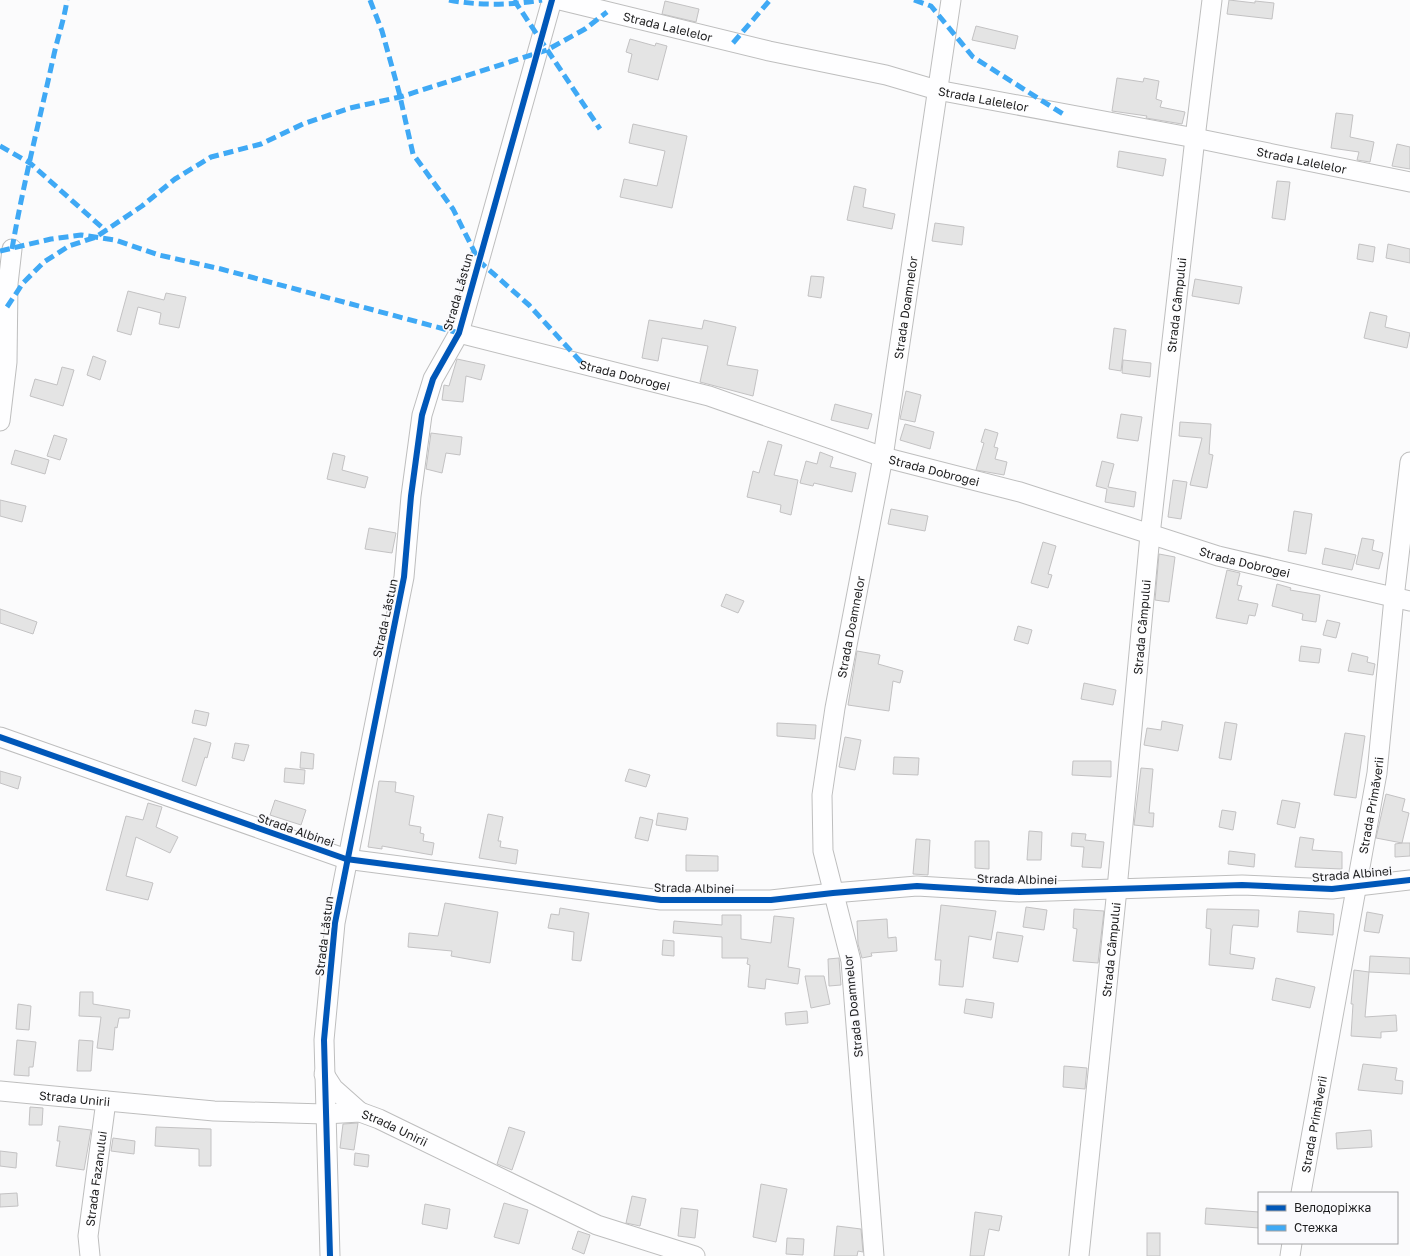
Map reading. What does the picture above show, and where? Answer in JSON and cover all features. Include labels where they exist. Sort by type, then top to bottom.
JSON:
[{"type":"street","name":"Strada Lăstun","points":[[330,1256],[324,1040],[335,922],[346,859],[404,577],[411,496],[422,416],[433,379],[459,333],[552,0]]},
{"type":"street","name":"Strada Lalelelor","points":[[560,0],[769,51],[886,75],[937,90],[1195,138],[1410,182]]},
{"type":"street","name":"Strada Doamnelor","points":[[874,1256],[850,961],[823,851],[822,795],[835,708],[883,457],[951,0]]},
{"type":"street","name":"Strada Câmpului","points":[[1079,1256],[1117,889],[1150,535],[1212,0]]},
{"type":"street","points":[[0,421],[7,362],[8,284],[12,249]]},
{"type":"street","name":"Strada Dobrogei","points":[[459,333],[709,396],[883,457],[1020,492],[1218,556],[1402,600]]},
{"type":"street","name":"Strada Primăverii","points":[[1301,1192],[1358,886],[1377,773],[1402,600],[1410,462]]},
{"type":"street","name":"Strada Albinei","points":[[0,737],[346,859],[661,900],[771,900],[918,886],[1019,892],[1242,885],[1332,889],[1410,880]]},
{"type":"street","points":[[324,1074],[333,1088],[360,1112]]},
{"type":"street","name":"Strada Unirii","points":[[0,1091],[214,1111],[325,1114],[360,1112],[378,1119],[597,1225],[694,1256]]},
{"type":"street","name":"Strada Fazanului","points":[[90,1256],[88,1236],[106,1101]]},
{"type":"street","points":[[1290,1256],[1292,1244]]},
{"type":"building","points":[[1229,0],[1255,3],[1255,1],[1274,3],[1272,19],[1227,14]]},
{"type":"building","points":[[665,1],[699,9],[696,22],[662,14]]},
{"type":"building","points":[[976,26],[1018,36],[1015,49],[972,40]]},
{"type":"building","points":[[630,39],[655,46],[656,43],[667,46],[658,80],[628,72],[632,54],[626,52]]},
{"type":"building","points":[[1117,78],[1143,82],[1144,78],[1159,81],[1156,99],[1162,101],[1160,107],[1185,112],[1182,124],[1146,118],[1147,116],[1112,111]]},
{"type":"building","points":[[1336,113],[1353,115],[1350,137],[1374,142],[1370,162],[1357,160],[1359,152],[1331,148]]},
{"type":"building","points":[[633,124],[687,136],[672,208],[620,197],[624,179],[657,186],[665,151],[629,143]]},
{"type":"building","points":[[1397,144],[1410,147],[1410,169],[1392,166]]},
{"type":"building","points":[[1119,151],[1166,159],[1163,176],[1117,167]]},
{"type":"building","points":[[1277,181],[1290,182],[1285,220],[1272,218]]},
{"type":"building","points":[[854,186],[866,189],[863,207],[895,214],[892,229],[847,220]]},
{"type":"building","points":[[935,223],[964,227],[962,245],[932,241]]},
{"type":"building","points":[[1359,244],[1375,247],[1373,262],[1357,259]]},
{"type":"building","points":[[1388,244],[1410,249],[1410,263],[1386,258]]},
{"type":"building","points":[[811,276],[824,277],[821,298],[808,296]]},
{"type":"building","points":[[1195,279],[1242,287],[1239,304],[1192,296]]},
{"type":"building","points":[[128,291],[164,300],[166,293],[186,297],[179,328],[159,324],[161,313],[138,307],[131,335],[117,331]]},
{"type":"building","points":[[1370,312],[1387,316],[1385,327],[1410,333],[1407,348],[1364,338]]},
{"type":"building","points":[[649,320],[702,329],[704,320],[736,327],[727,365],[758,370],[753,396],[700,382],[708,346],[662,338],[658,361],[642,358]]},
{"type":"building","points":[[1114,328],[1126,330],[1121,371],[1109,369]]},
{"type":"building","points":[[93,356],[106,361],[100,380],[87,375]]},
{"type":"building","points":[[457,359],[485,365],[481,380],[466,376],[463,402],[442,400],[444,385],[449,386]]},
{"type":"building","points":[[1123,360],[1151,363],[1150,377],[1122,373]]},
{"type":"building","points":[[62,367],[74,370],[63,406],[30,396],[35,379],[57,385]]},
{"type":"building","points":[[906,391],[921,395],[915,422],[900,419]]},
{"type":"building","points":[[835,404],[872,414],[868,429],[831,420]]},
{"type":"building","points":[[1121,414],[1142,417],[1138,441],[1117,438]]},
{"type":"building","points":[[1180,422],[1211,424],[1209,454],[1213,455],[1207,488],[1190,485],[1202,438],[1179,436]]},
{"type":"building","points":[[905,424],[934,432],[930,449],[900,440]]},
{"type":"building","points":[[985,429],[998,433],[994,447],[998,448],[995,459],[1007,462],[1004,475],[976,470],[984,443],[981,442]]},
{"type":"building","points":[[431,433],[462,437],[460,455],[446,453],[442,473],[426,469]]},
{"type":"building","points":[[54,435],[67,439],[60,460],[47,456]]},
{"type":"building","points":[[768,441],[782,445],[774,475],[798,480],[791,515],[780,512],[781,505],[747,497],[753,471],[759,473]]},
{"type":"building","points":[[15,450],[49,460],[45,474],[11,464]]},
{"type":"building","points":[[820,452],[833,457],[830,467],[856,473],[852,492],[814,483],[813,486],[800,483],[806,461],[817,464]]},
{"type":"building","points":[[333,453],[345,456],[342,470],[368,477],[365,488],[327,479]]},
{"type":"building","points":[[1102,461],[1114,464],[1108,487],[1136,492],[1134,507],[1105,502],[1107,489],[1096,486]]},
{"type":"building","points":[[1173,480],[1187,482],[1181,519],[1168,517]]},
{"type":"building","points":[[0,500],[26,506],[22,522],[0,516]]},
{"type":"building","points":[[891,509],[928,516],[925,531],[888,524]]},
{"type":"building","points":[[1294,511],[1312,514],[1306,554],[1288,551]]},
{"type":"building","points":[[369,528],[396,533],[392,553],[365,549]]},
{"type":"building","points":[[1362,538],[1374,540],[1372,550],[1383,553],[1379,569],[1356,564]]},
{"type":"building","points":[[1043,542],[1056,546],[1048,574],[1052,575],[1048,588],[1031,583]]},
{"type":"building","points":[[1325,548],[1356,555],[1352,570],[1322,564]]},
{"type":"building","points":[[1159,554],[1175,557],[1169,602],[1155,600]]},
{"type":"building","points":[[1227,570],[1240,573],[1237,585],[1242,586],[1238,600],[1258,604],[1255,616],[1249,615],[1247,624],[1216,618]]},
{"type":"building","points":[[1277,584],[1291,588],[1290,590],[1320,595],[1316,622],[1302,620],[1303,614],[1272,606]]},
{"type":"building","points":[[726,594],[744,601],[738,613],[721,606]]},
{"type":"building","points":[[0,609],[37,622],[33,634],[0,623]]},
{"type":"building","points":[[1327,620],[1340,623],[1336,638],[1323,635]]},
{"type":"building","points":[[1018,626],[1032,630],[1028,644],[1014,640]]},
{"type":"building","points":[[1301,646],[1321,649],[1319,663],[1299,661]]},
{"type":"building","points":[[857,651],[880,655],[878,664],[903,671],[900,683],[893,681],[889,711],[848,705]]},
{"type":"building","points":[[1352,653],[1368,657],[1367,662],[1375,664],[1373,675],[1348,671]]},
{"type":"building","points":[[1084,683],[1116,690],[1113,705],[1081,699]]},
{"type":"building","points":[[195,710],[209,713],[206,726],[192,723]]},
{"type":"building","points":[[1162,721],[1183,725],[1178,751],[1144,745],[1147,728],[1161,730]]},
{"type":"building","points":[[1225,722],[1237,724],[1231,760],[1219,758]]},
{"type":"building","points":[[777,723],[816,725],[815,739],[777,736]]},
{"type":"building","points":[[1345,733],[1365,736],[1356,798],[1334,795]]},
{"type":"building","points":[[845,737],[861,740],[855,770],[839,767]]},
{"type":"building","points":[[194,738],[211,743],[196,786],[182,781]]},
{"type":"building","points":[[235,743],[249,745],[244,761],[232,758]]},
{"type":"building","points":[[301,752],[314,754],[313,769],[300,768]]},
{"type":"building","points":[[894,757],[919,758],[918,775],[893,774]]},
{"type":"building","points":[[1073,761],[1111,761],[1111,777],[1072,775]]},
{"type":"building","points":[[285,768],[305,770],[304,784],[284,782]]},
{"type":"building","points":[[1141,768],[1153,769],[1149,813],[1154,813],[1153,827],[1134,825]]},
{"type":"building","points":[[629,769],[650,775],[646,787],[625,781]]},
{"type":"building","points":[[0,771],[21,777],[18,789],[0,783]]},
{"type":"building","points":[[379,781],[396,782],[395,792],[414,796],[409,825],[421,827],[420,833],[424,834],[423,841],[434,843],[432,855],[382,846],[382,849],[368,847]]},
{"type":"building","points":[[1386,794],[1405,799],[1402,811],[1409,813],[1402,843],[1376,838]]},
{"type":"building","points":[[275,800],[306,810],[301,825],[270,815]]},
{"type":"building","points":[[1282,800],[1300,803],[1295,828],[1277,824]]},
{"type":"building","points":[[148,803],[162,807],[156,827],[178,837],[170,853],[136,837],[126,876],[153,883],[148,900],[106,890],[126,816],[143,820]]},
{"type":"building","points":[[1222,810],[1236,812],[1233,830],[1219,827]]},
{"type":"building","points":[[658,813],[688,818],[686,830],[656,825]]},
{"type":"building","points":[[488,814],[503,817],[498,841],[501,841],[500,847],[518,850],[516,864],[479,858]]},
{"type":"building","points":[[640,817],[653,820],[648,841],[635,838]]},
{"type":"building","points":[[1029,831],[1042,832],[1041,860],[1027,860]]},
{"type":"building","points":[[1072,833],[1086,834],[1085,840],[1104,842],[1101,868],[1082,867],[1084,847],[1071,846]]},
{"type":"building","points":[[1300,837],[1314,839],[1312,850],[1342,852],[1342,869],[1295,867]]},
{"type":"building","points":[[916,839],[930,840],[928,875],[913,874]]},
{"type":"building","points":[[975,841],[989,841],[989,869],[975,868]]},
{"type":"building","points":[[1410,843],[1410,856],[1395,857],[1395,844]]},
{"type":"building","points":[[1229,851],[1255,854],[1254,867],[1228,864]]},
{"type":"building","points":[[686,855],[718,856],[718,871],[686,871]]},
{"type":"building","points":[[445,903],[498,912],[490,963],[451,956],[452,951],[408,947],[409,933],[438,936]]},
{"type":"building","points":[[941,905],[996,911],[991,940],[969,936],[963,987],[939,985],[941,960],[935,960]]},
{"type":"building","points":[[1026,907],[1047,910],[1044,930],[1023,927]]},
{"type":"building","points":[[560,908],[589,913],[581,961],[572,960],[574,932],[548,928],[551,914],[559,915]]},
{"type":"building","points":[[1074,909],[1104,911],[1098,963],[1073,961],[1077,929],[1073,928]]},
{"type":"building","points":[[1207,909],[1259,910],[1258,927],[1233,925],[1232,929],[1230,954],[1255,958],[1253,969],[1209,965],[1211,929],[1206,928]]},
{"type":"building","points":[[1299,911],[1334,914],[1333,935],[1297,932]]},
{"type":"building","points":[[1367,912],[1383,915],[1379,933],[1364,931]]},
{"type":"building","points":[[722,915],[741,915],[741,939],[771,943],[774,916],[794,918],[788,967],[800,969],[798,984],[766,979],[765,989],[748,987],[750,965],[747,964],[748,958],[722,958],[722,937],[673,933],[674,921],[722,925]]},
{"type":"building","points":[[887,919],[888,938],[896,937],[897,951],[871,953],[872,956],[862,958],[858,944],[857,921]]},
{"type":"building","points":[[997,932],[1023,936],[1018,962],[993,958]]},
{"type":"building","points":[[663,940],[674,941],[674,956],[662,955]]},
{"type":"building","points":[[1370,956],[1410,958],[1410,974],[1369,972]]},
{"type":"building","points":[[839,958],[841,985],[829,986],[828,959]]},
{"type":"building","points":[[1354,970],[1369,972],[1365,1017],[1396,1015],[1397,1031],[1381,1032],[1381,1038],[1351,1036],[1353,1004],[1351,1004]]},
{"type":"building","points":[[805,976],[824,976],[830,1004],[811,1008]]},
{"type":"building","points":[[1276,978],[1315,987],[1310,1008],[1272,1000]]},
{"type":"building","points":[[80,992],[93,992],[93,1004],[130,1010],[129,1018],[119,1018],[117,1028],[115,1027],[113,1050],[97,1048],[101,1017],[79,1016]]},
{"type":"building","points":[[966,999],[994,1003],[992,1018],[964,1013]]},
{"type":"building","points":[[18,1004],[31,1006],[29,1030],[16,1029]]},
{"type":"building","points":[[807,1011],[808,1023],[786,1025],[785,1013]]},
{"type":"building","points":[[17,1040],[36,1042],[33,1067],[29,1067],[29,1076],[14,1075]]},
{"type":"building","points":[[79,1040],[93,1041],[91,1071],[77,1071]]},
{"type":"building","points":[[1363,1064],[1397,1068],[1395,1080],[1403,1081],[1402,1094],[1358,1090]]},
{"type":"building","points":[[1064,1066],[1087,1068],[1085,1089],[1063,1087]]},
{"type":"building","points":[[30,1107],[43,1108],[42,1125],[29,1125]]},
{"type":"building","points":[[358,1123],[354,1150],[340,1148],[343,1124]]},
{"type":"building","points":[[59,1126],[91,1130],[84,1170],[56,1166],[60,1141],[57,1141]]},
{"type":"building","points":[[156,1127],[211,1129],[211,1166],[199,1166],[199,1149],[155,1146]]},
{"type":"building","points":[[509,1127],[525,1132],[512,1170],[497,1164]]},
{"type":"building","points":[[1371,1130],[1372,1147],[1337,1149],[1336,1133]]},
{"type":"building","points":[[113,1138],[135,1141],[134,1154],[111,1151]]},
{"type":"building","points":[[0,1151],[17,1153],[16,1168],[0,1166]]},
{"type":"building","points":[[355,1153],[369,1155],[368,1167],[354,1165]]},
{"type":"building","points":[[761,1184],[787,1189],[776,1242],[753,1237]]},
{"type":"building","points":[[17,1193],[18,1206],[0,1207],[0,1194]]},
{"type":"building","points":[[632,1196],[646,1199],[640,1226],[626,1223]]},
{"type":"building","points":[[504,1203],[528,1210],[519,1244],[494,1237]]},
{"type":"building","points":[[425,1204],[450,1209],[447,1229],[422,1224]]},
{"type":"building","points":[[681,1208],[698,1210],[695,1238],[678,1236]]},
{"type":"building","points":[[1206,1208],[1258,1212],[1258,1228],[1205,1224]]},
{"type":"building","points":[[975,1212],[1002,1216],[999,1231],[989,1229],[984,1256],[970,1256]]},
{"type":"building","points":[[837,1226],[861,1229],[863,1252],[858,1251],[857,1256],[834,1256]]},
{"type":"building","points":[[578,1231],[590,1235],[584,1254],[572,1249]]},
{"type":"building","points":[[1147,1233],[1160,1233],[1160,1256],[1147,1256]]},
{"type":"building","points":[[787,1238],[804,1239],[803,1255],[786,1254]]},
{"type":"marked path","points":[[12,249],[26,177],[67,0]]},
{"type":"marked path","points":[[370,0],[382,31],[399,92],[413,154],[453,209],[479,261],[529,305],[581,362]]},
{"type":"marked path","points":[[449,0],[496,4],[542,0]]},
{"type":"marked path","points":[[514,0],[600,129]]},
{"type":"marked path","points":[[733,43],[770,0]]},
{"type":"marked path","points":[[914,0],[931,6],[973,57],[1063,114]]},
{"type":"marked path","points":[[7,307],[23,283],[44,262],[69,246],[96,237],[142,206],[175,179],[211,157],[261,144],[303,124],[350,108],[400,97],[547,50],[585,29],[607,12]]},
{"type":"marked path","points":[[0,146],[30,163],[106,231]]},
{"type":"marked path","points":[[0,251],[51,239],[81,235],[115,240],[159,255],[221,269],[459,333]]},
{"type":"cycle path","points":[[330,1256],[324,1040],[335,923],[404,577],[411,496],[422,415],[433,379],[459,333],[552,0]]},
{"type":"cycle path","points":[[0,737],[346,859],[661,900],[771,900],[917,886],[1019,892],[1242,885],[1332,889],[1410,880]]}]
